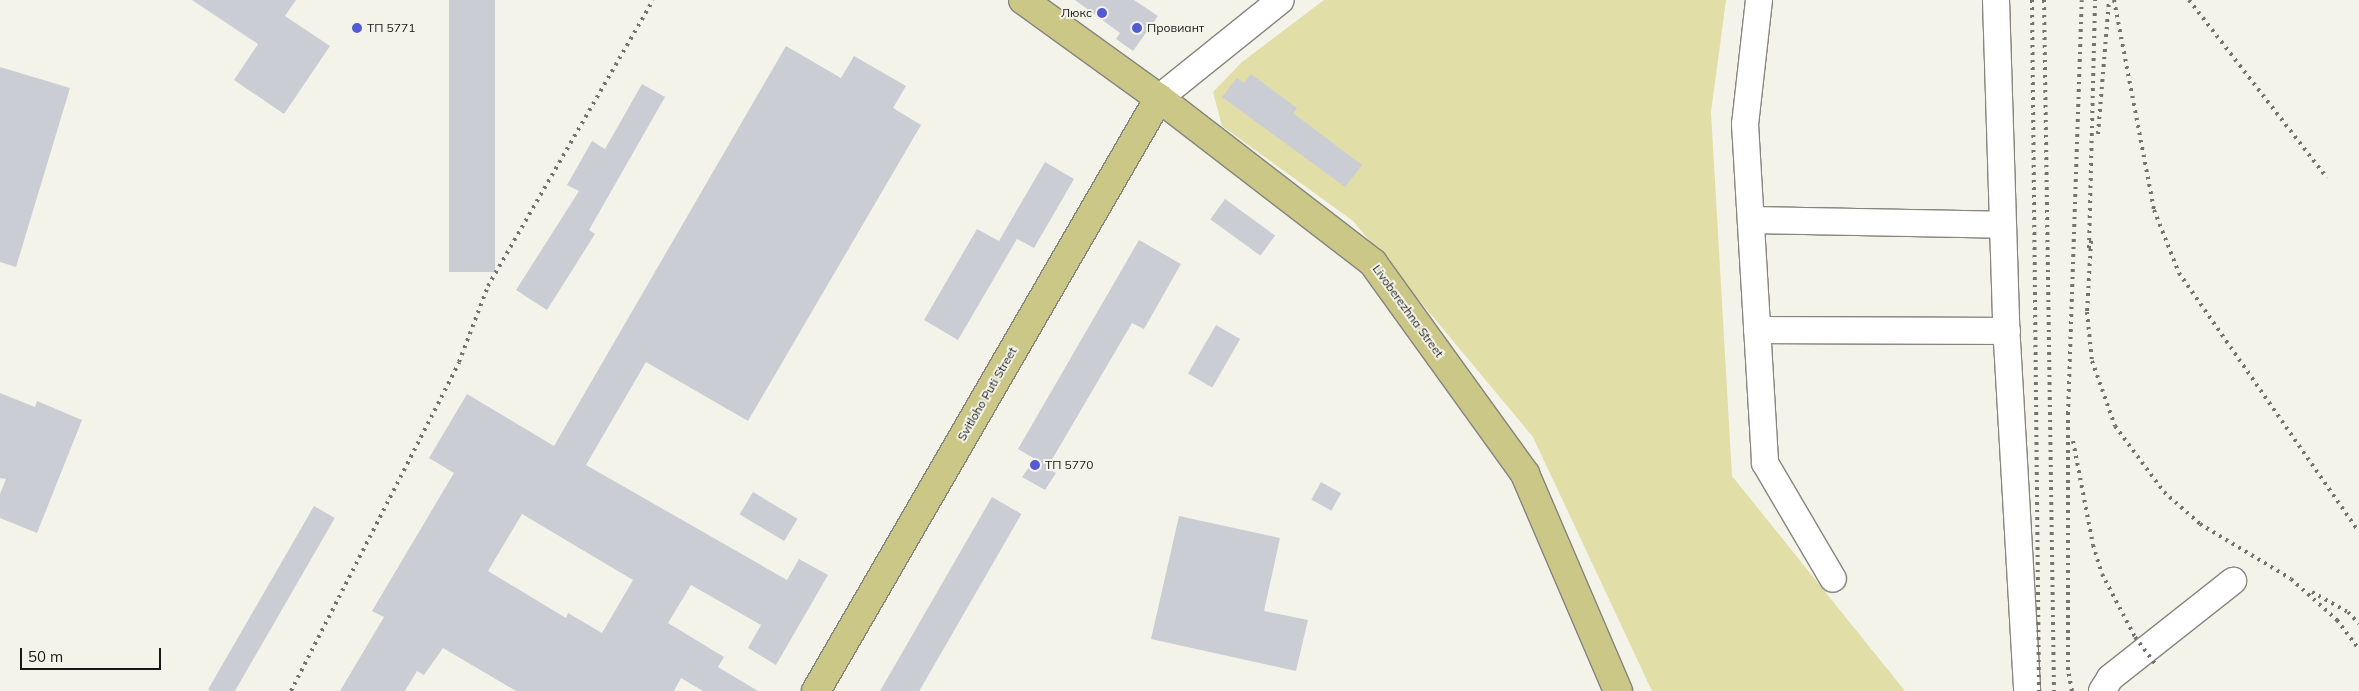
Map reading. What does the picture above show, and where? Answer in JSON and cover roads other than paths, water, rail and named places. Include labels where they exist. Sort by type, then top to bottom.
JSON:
[{"type":"main road","name":"Livoberezhna Street","points":[[1023,0],[1159,98],[1373,263],[1526,474],[1618,691]]},
{"type":"main road","name":"Svitloho Puti Street","points":[[816,691],[1159,98]]},
{"type":"street","points":[[1159,98],[1281,0]]},
{"type":"street","points":[[1759,0],[1745,124],[1765,463],[1833,579]]},
{"type":"street","points":[[1996,0],[2007,331],[2027,691]]},
{"type":"street","points":[[1750,220],[2003,225]]},
{"type":"street","points":[[1757,330],[2007,331]]},
{"type":"street","points":[[2102,691],[2110,678],[2233,581]]},
{"type":"railway","points":[[291,691],[459,362],[488,286],[653,0]]},
{"type":"railway","points":[[2032,0],[2039,691]]},
{"type":"railway","points":[[2044,0],[2054,691]]},
{"type":"railway","points":[[2072,691],[2068,670],[2068,414],[2082,0]]},
{"type":"railway","points":[[2089,248],[2095,0]]},
{"type":"railway","points":[[2098,134],[2109,0]]},
{"type":"railway","points":[[2114,0],[2154,210],[2179,273],[2359,532]]},
{"type":"railway","points":[[2189,0],[2327,178]]},
{"type":"railway","points":[[2091,241],[2087,312],[2092,361],[2115,426],[2164,492],[2200,524],[2291,579],[2337,620],[2359,649]]},
{"type":"railway","points":[[2073,441],[2093,545],[2102,574],[2135,637],[2156,665]]},
{"type":"railway","points":[[2312,592],[2348,612],[2359,624]]},
{"type":"place","name":"Люкс","points":[[1102,13]]},
{"type":"place","name":"ТП 5771","points":[[357,28]]},
{"type":"place","name":"Провиант","points":[[1137,28]]},
{"type":"place","name":"ТП 5770","points":[[1035,465]]}]
